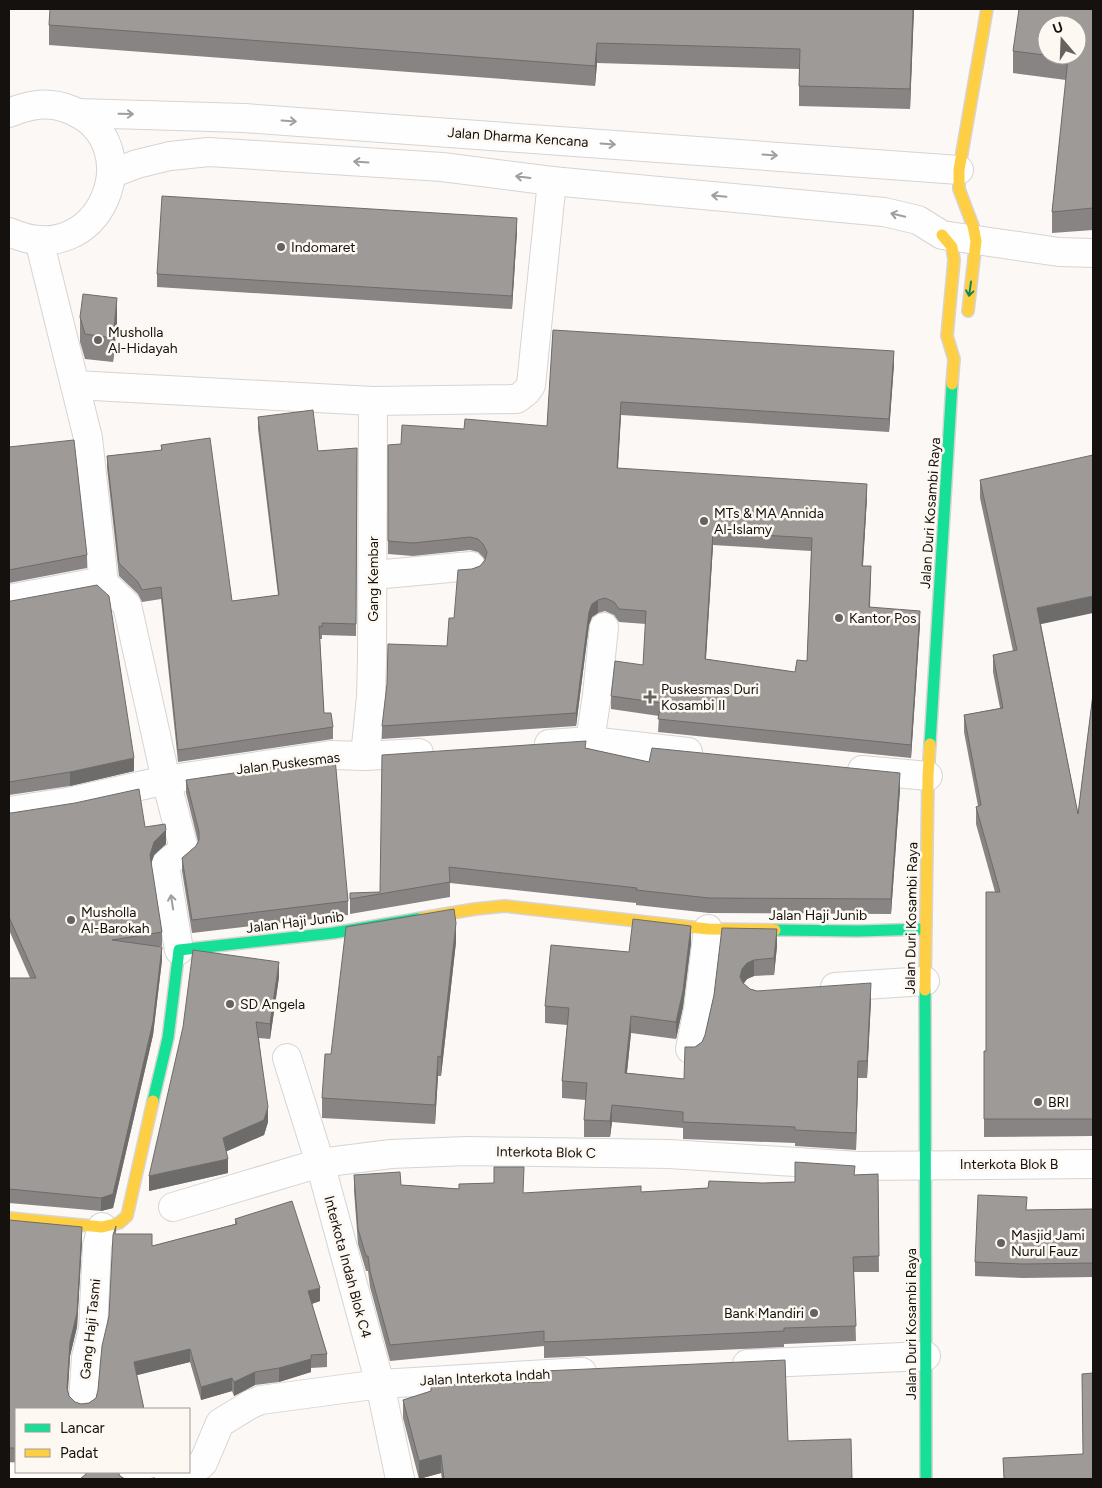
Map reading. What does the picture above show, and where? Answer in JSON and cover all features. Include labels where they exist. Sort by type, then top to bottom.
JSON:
[{"type":"main road","points":[[967,320],[976,241],[973,226],[959,188],[959,170],[987,9]]},
{"type":"main road","name":"Jalan Duri Kosambi Raya","points":[[926,1479],[925,929],[928,776],[954,359],[947,336],[954,260],[952,247],[942,235]]},
{"type":"main road","name":"Jalan Duri Kosambi Raya","points":[[954,359],[961,345]]},
{"type":"main road","name":"Jalan Haji Junib","points":[[179,950],[333,933],[475,909],[505,906],[708,929],[860,931],[925,929]]},
{"type":"main road","points":[[9,1218],[102,1227],[119,1223],[127,1216],[168,1038],[179,950]]},
{"type":"street","points":[[9,113],[22,107],[41,104],[60,106],[78,113],[92,124],[103,138],[109,156],[111,174],[109,189],[95,216],[70,235],[55,239],[39,240],[24,238],[9,232]]},
{"type":"street","name":"Jalan Dharma Kencana","points":[[78,113],[244,118],[959,170]]},
{"type":"street","points":[[111,174],[137,164],[170,156],[209,152],[442,167],[552,181],[884,212],[918,220],[942,235],[1059,252],[1093,253]]},
{"type":"street","points":[[75,385],[373,401],[517,399],[531,385],[552,181]]},
{"type":"street","points":[[39,240],[88,438],[104,583]]},
{"type":"street","name":"Gang Kembar","points":[[364,756],[371,697],[374,575],[373,401]]},
{"type":"street","points":[[374,575],[471,566]]},
{"type":"street","points":[[19,597],[98,582],[104,583],[127,606],[166,780],[184,848],[167,862],[166,866],[179,950]]},
{"type":"street","points":[[590,741],[604,628]]},
{"type":"street","points":[[521,746],[590,741],[715,755]]},
{"type":"street","name":"Jalan Puskesmas","points":[[9,811],[73,801],[166,780],[331,755],[364,756],[443,751]]},
{"type":"street","points":[[840,768],[928,776]]},
{"type":"street","points":[[690,1049],[698,1010],[708,929]]},
{"type":"street","points":[[814,988],[925,982]]},
{"type":"street","name":"Interkota Indah Blok C4","points":[[287,1058],[320,1163],[380,1384],[400,1479]]},
{"type":"street","name":"Interkota Blok C","points":[[173,1207],[320,1163],[391,1154],[468,1151],[669,1154],[859,1166],[926,1165]]},
{"type":"street","name":"Interkota Blok B","points":[[926,1165],[1093,1164]]},
{"type":"street","name":"Gang Haji Tasmi","points":[[83,1402],[86,1358],[93,1329],[97,1246],[102,1227]]},
{"type":"street","points":[[719,1366],[926,1356]]},
{"type":"street","name":"Jalan Interkota Indah","points":[[190,1468],[203,1463],[220,1423],[250,1404],[261,1400],[380,1384],[610,1371]]},
{"type":"street","points":[[132,1479],[165,1473]]},
{"type":"street","points":[[9,1477],[73,1479]]},
{"type":"building","points":[[50,9],[913,9],[910,89],[799,86],[800,49],[597,43],[595,66],[49,25]]},
{"type":"building","points":[[1019,9],[1093,9],[1093,208],[1052,212],[1067,65],[1087,65],[1087,15],[1037,15],[1037,54],[1013,51]]},
{"type":"building","points":[[162,196],[517,218],[512,296],[157,274]]},
{"type":"building","points":[[83,294],[117,298],[113,338],[85,334],[80,317]]},
{"type":"building","points":[[553,330],[894,351],[889,419],[621,402],[617,468],[867,484],[862,566],[871,566],[869,607],[920,611],[911,745],[658,719],[661,703],[611,696],[615,661],[643,665],[646,611],[619,609],[614,602],[605,598],[592,604],[589,612],[576,713],[382,726],[387,684],[388,644],[447,646],[449,618],[454,618],[458,570],[472,569],[480,566],[485,560],[487,552],[478,539],[470,537],[413,543],[388,541],[388,445],[401,444],[402,425],[464,429],[465,419],[547,426]],"holes":[[[713,532],[812,538],[807,661],[797,660],[795,672],[705,659]]]},
{"type":"building","points":[[313,410],[318,451],[357,448],[356,624],[322,623],[322,627],[319,626],[324,713],[331,713],[333,727],[178,750],[161,587],[142,590],[138,582],[119,563],[107,456],[162,450],[161,445],[210,438],[232,601],[279,595],[258,417]]},
{"type":"building","points":[[74,440],[87,555],[9,570],[9,447]]},
{"type":"building","points":[[1093,455],[1093,596],[1037,608],[1078,814],[1093,694],[1093,1119],[984,1119],[986,892],[1000,892],[976,807],[981,805],[964,715],[1003,708],[993,655],[1017,650],[980,480]]},
{"type":"building","points":[[97,585],[109,596],[134,758],[70,772],[9,782],[9,601]]},
{"type":"building","points":[[586,741],[585,748],[649,762],[652,748],[900,773],[891,899],[709,898],[449,867],[450,882],[350,899],[350,893],[380,892],[382,755]]},
{"type":"building","points":[[335,758],[348,901],[192,920],[182,858],[196,846],[199,840],[199,832],[186,780]]},
{"type":"building","points":[[139,789],[145,827],[165,824],[166,830],[154,842],[150,855],[162,932],[112,940],[162,947],[153,1022],[113,1194],[101,1198],[9,1189],[9,978],[36,978],[9,917],[9,813],[75,803]]},
{"type":"building","points":[[454,909],[456,923],[441,1057],[438,1056],[435,1105],[322,1098],[325,1054],[331,1054],[346,927]]},
{"type":"building","points":[[633,919],[691,926],[683,991],[676,1022],[631,1016],[625,1073],[684,1079],[685,1047],[695,1047],[702,1042],[705,1035],[714,995],[722,928],[777,929],[774,958],[754,960],[747,963],[742,969],[740,977],[743,983],[750,989],[757,991],[871,983],[867,1061],[858,1061],[856,1133],[795,1130],[795,1127],[683,1122],[683,1112],[612,1105],[610,1121],[584,1120],[587,1083],[562,1081],[569,1008],[545,1006],[551,945],[629,952]]},
{"type":"building","points":[[193,950],[279,962],[270,1024],[256,1022],[268,1107],[264,1120],[223,1138],[228,1159],[149,1176],[183,1027]]},
{"type":"building","points":[[795,1162],[855,1166],[854,1175],[878,1174],[879,1256],[853,1257],[856,1326],[784,1328],[784,1331],[544,1342],[544,1331],[390,1345],[370,1271],[368,1256],[366,1256],[358,1229],[354,1175],[400,1172],[401,1185],[459,1189],[459,1184],[494,1183],[494,1167],[524,1167],[523,1193],[641,1186],[641,1192],[708,1188],[709,1181],[795,1182]]},
{"type":"building","points":[[978,1195],[1027,1197],[1026,1210],[1093,1209],[1093,1263],[1023,1264],[975,1262]]},
{"type":"building","points":[[292,1201],[320,1288],[308,1291],[327,1354],[311,1355],[311,1359],[279,1368],[255,1372],[234,1382],[232,1378],[201,1387],[190,1349],[134,1362],[144,1408],[15,1408],[15,1448],[9,1448],[9,1220],[82,1227],[77,1313],[70,1342],[67,1388],[69,1396],[75,1402],[81,1404],[89,1403],[96,1398],[98,1390],[102,1346],[109,1316],[113,1235],[116,1226],[115,1234],[152,1234],[152,1246],[237,1224],[235,1219]]},
{"type":"building","points":[[785,1360],[788,1441],[851,1439],[852,1479],[444,1479],[441,1455],[419,1461],[403,1400],[431,1391],[431,1385],[544,1382],[544,1371]]},
{"type":"building","points":[[1093,1373],[1093,1479],[1004,1479],[1003,1458],[1083,1454],[1082,1374]]},
{"type":"building","points":[[118,1473],[125,1479],[80,1479],[86,1474]]},
{"type":"traffic: fast","points":[[930,744],[952,384]]},
{"type":"traffic: fast","points":[[153,1101],[168,1038],[179,950],[333,933],[422,918]]},
{"type":"traffic: fast","points":[[775,930],[859,931],[925,929]]},
{"type":"traffic: fast","points":[[925,990],[926,1479]]},
{"type":"traffic: slow","points":[[968,311],[976,241],[973,226],[959,189],[959,170],[987,9]]},
{"type":"traffic: slow","points":[[942,235],[952,247],[954,260],[947,336],[954,359],[952,384]]},
{"type":"traffic: slow","points":[[925,990],[930,744]]},
{"type":"traffic: slow","points":[[422,918],[505,906],[708,929],[775,930]]},
{"type":"traffic: slow","points":[[9,1218],[102,1227],[119,1223],[127,1216],[153,1101]]},
{"type":"place","name":"Indomaret","points":[[281,247]]},
{"type":"place","name":"Musholla Al-Hidayah","points":[[98,340]]},
{"type":"place","name":"MTs & MA Annida Al-Islamy","points":[[704,521]]},
{"type":"place","name":"Kantor Pos","points":[[839,618]]},
{"type":"place","name":"Puskesmas Duri Kosambi II","points":[[650,697]]},
{"type":"place","name":"Musholla Al-Barokah","points":[[71,920]]},
{"type":"place","name":"SD Angela","points":[[230,1004]]},
{"type":"place","name":"BRI","points":[[1038,1102]]},
{"type":"place","name":"Masjid Jami Nurul Fauz","points":[[1001,1243]]},
{"type":"place","name":"Bank Mandiri","points":[[814,1313]]}]
